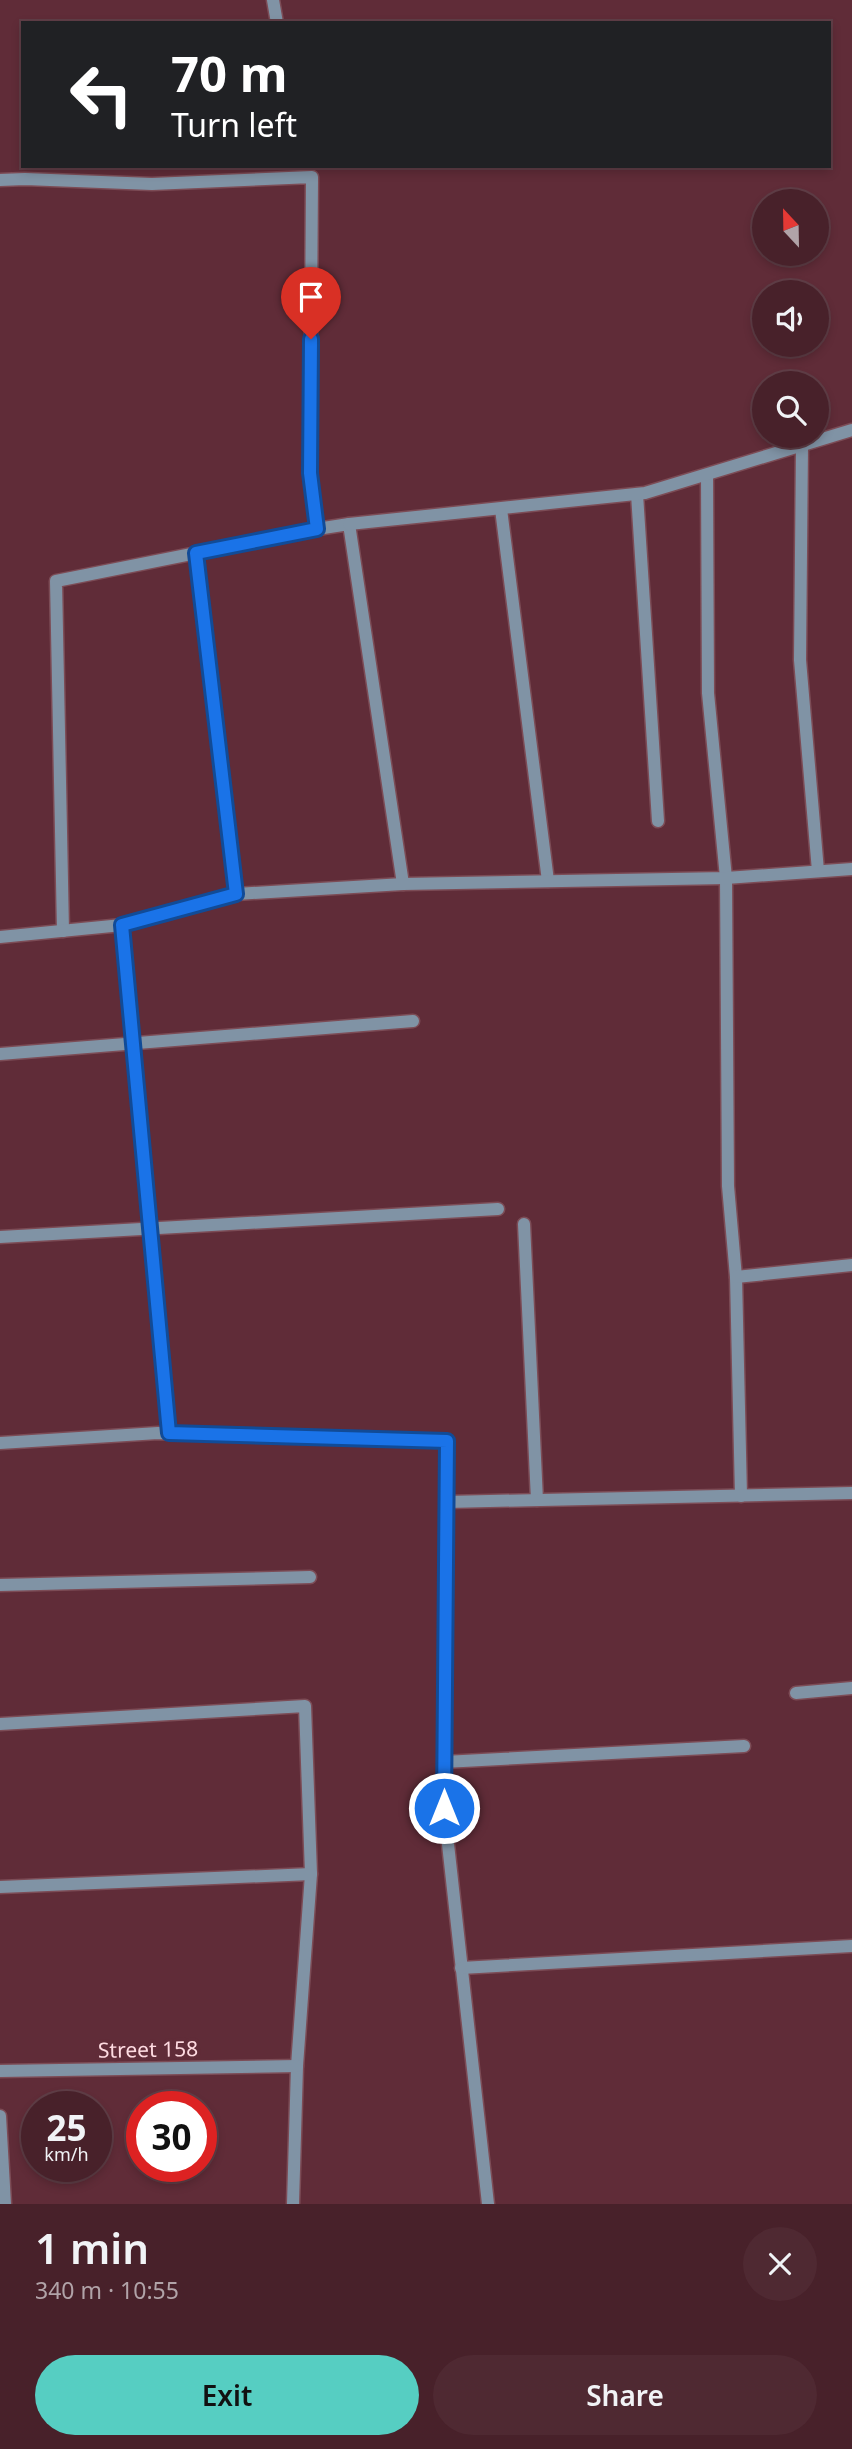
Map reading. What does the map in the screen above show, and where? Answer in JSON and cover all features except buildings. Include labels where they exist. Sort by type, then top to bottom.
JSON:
[{"type":"street","points":[[273,0],[277,21]]},
{"type":"street","points":[[0,180],[152,184],[312,177],[310,473],[317,529]]},
{"type":"street","points":[[829,437],[852,430]]},
{"type":"street","points":[[63,931],[56,581],[349,524],[637,494],[795,448]]},
{"type":"street","points":[[802,448],[800,660],[818,871]]},
{"type":"street","points":[[707,475],[708,693],[726,878],[728,1185],[736,1277],[741,1496]]},
{"type":"street","points":[[637,494],[658,821]]},
{"type":"street","points":[[501,509],[548,881]]},
{"type":"street","points":[[349,524],[403,884]]},
{"type":"street","points":[[196,553],[236,894]]},
{"type":"street","points":[[0,937],[122,925],[236,894],[403,884],[726,878],[852,869]]},
{"type":"street","points":[[122,925],[169,1433]]},
{"type":"street","points":[[0,1054],[413,1021]]},
{"type":"street","points":[[0,1237],[498,1209]]},
{"type":"street","points":[[524,1224],[537,1500]]},
{"type":"street","points":[[736,1277],[852,1265]]},
{"type":"street","points":[[0,1443],[169,1433],[447,1441],[444,1808],[488,2204]]},
{"type":"street","points":[[447,1502],[852,1493]]},
{"type":"street","points":[[0,1585],[310,1577]]},
{"type":"street","points":[[796,1693],[852,1688]]},
{"type":"street","points":[[0,1724],[305,1706],[311,1874],[298,2066],[293,2204]]},
{"type":"street","points":[[444,1762],[744,1746]]},
{"type":"street","points":[[0,1887],[311,1874]]},
{"type":"street","points":[[461,1968],[852,1946]]},
{"type":"street","name":"Street 158","points":[[0,2071],[298,2066]]},
{"type":"street","points":[[0,2116],[5,2204]]},
{"type":"route","points":[[311,339],[310,473],[317,529],[196,553],[236,894],[122,925],[169,1433],[447,1441],[444,1808]]}]
